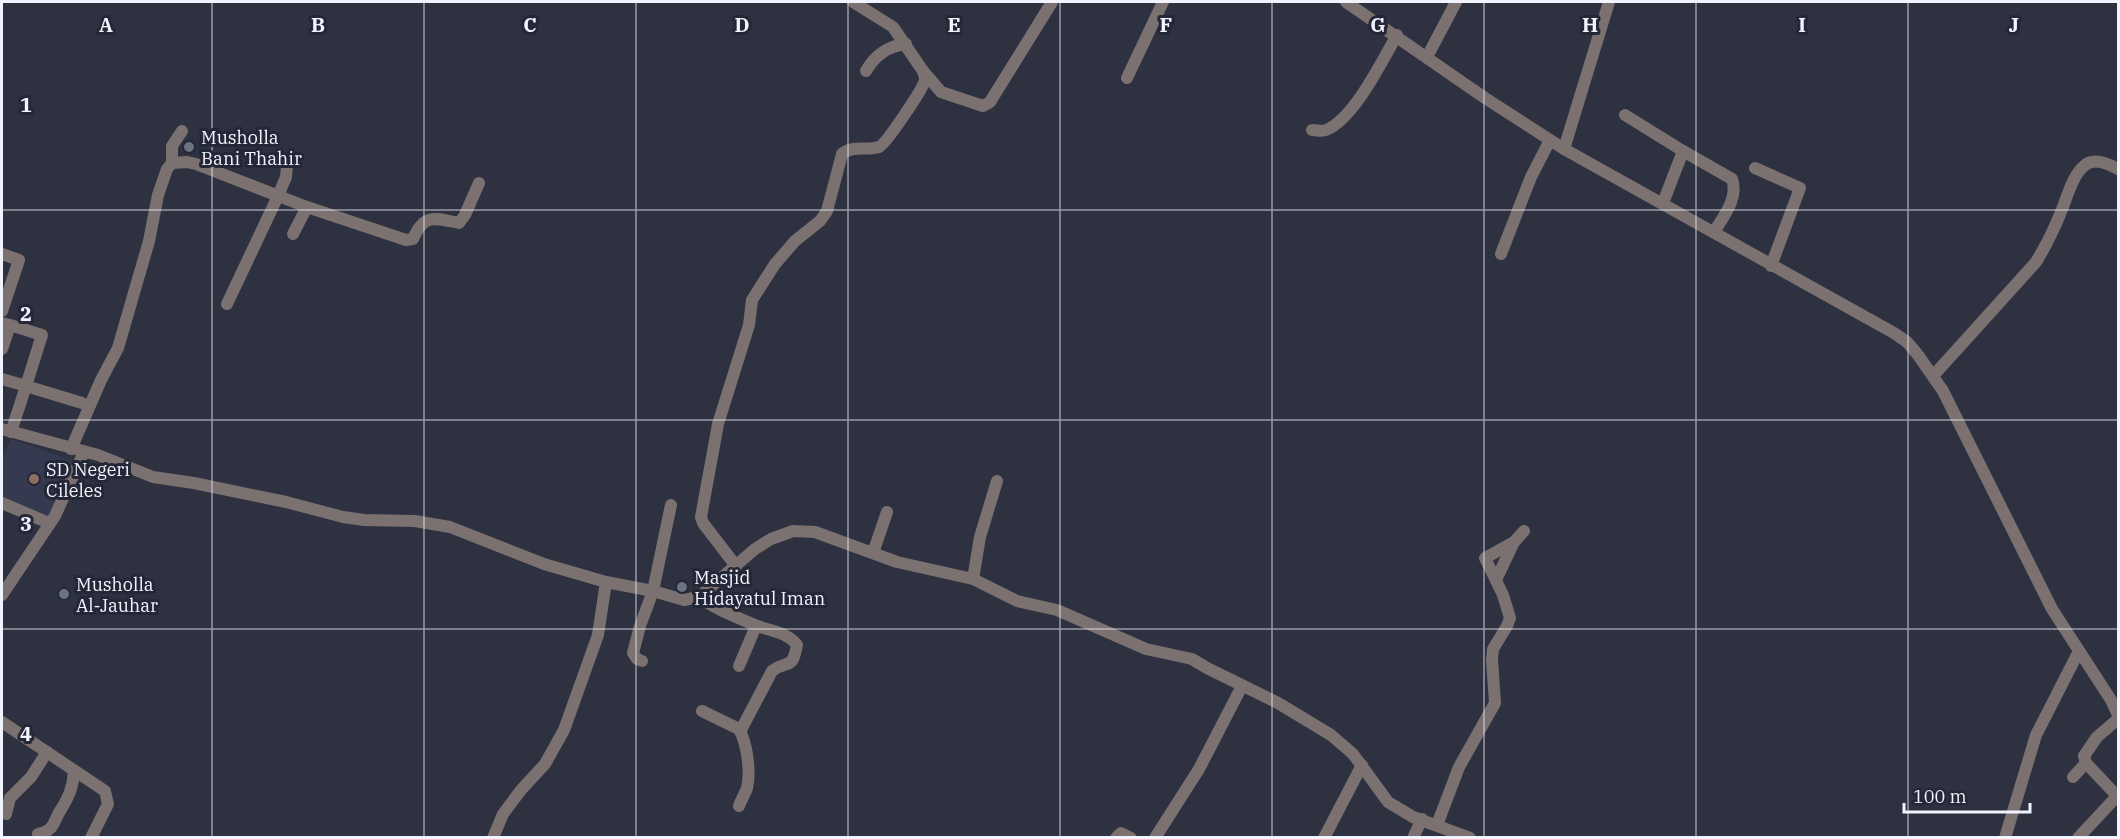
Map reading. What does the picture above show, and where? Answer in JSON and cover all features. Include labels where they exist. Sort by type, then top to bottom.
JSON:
[{"type":"street","points":[[853,2],[893,27],[923,71],[941,92],[978,105],[987,105],[990,102],[1052,2]]},
{"type":"street","points":[[1127,78],[1163,2]]},
{"type":"street","points":[[1346,2],[1397,35],[1485,98],[1564,149],[1907,342],[1943,391],[2052,609],[2111,700],[2118,717],[2097,737],[2085,754],[2086,763],[2118,795],[2078,837]]},
{"type":"street","points":[[1427,57],[1456,2]]},
{"type":"street","points":[[1564,149],[1609,2]]},
{"type":"street","points":[[1312,130],[1326,130],[1347,113],[1366,88],[1397,35]]},
{"type":"street","points":[[866,71],[883,51],[906,44]]},
{"type":"street","points":[[736,566],[703,523],[701,516],[718,424],[749,325],[753,300],[775,264],[795,241],[820,221],[827,212],[842,154],[847,150],[879,147],[887,141],[924,83],[923,71]]},
{"type":"street","points":[[1625,115],[1732,179],[1734,186],[1729,206],[1714,232]]},
{"type":"street","points":[[71,449],[101,380],[118,348],[149,241],[158,195],[167,169],[172,163],[172,146],[182,131]]},
{"type":"street","points":[[1501,254],[1531,177],[1550,140]]},
{"type":"street","points":[[1663,203],[1683,151]]},
{"type":"street","points":[[1933,376],[2036,262],[2048,242],[2084,165],[2092,161],[2118,169]]},
{"type":"street","points":[[172,163],[196,164],[307,207],[406,240],[413,239],[424,220],[431,218],[459,223],[479,183]]},
{"type":"street","points":[[227,304],[278,196],[286,177],[287,166]]},
{"type":"street","points":[[1755,168],[1800,188],[1771,266]]},
{"type":"street","points":[[293,234],[307,207]]},
{"type":"street","points":[[2,254],[19,260],[5,289],[2,311]]},
{"type":"street","points":[[2,349],[6,324],[42,335],[26,386],[6,430],[84,452],[153,477],[286,502],[343,517],[364,520],[415,521],[450,527],[544,564],[606,582],[684,600],[699,597],[771,539],[794,531],[815,532],[897,562],[973,579],[1017,601],[1057,610],[1146,649],[1192,659],[1278,703],[1331,735],[1362,765],[1388,802],[1404,813],[1470,837]]},
{"type":"street","points":[[2,379],[82,403]]},
{"type":"street","points":[[2,595],[55,516],[84,452]]},
{"type":"street","points":[[973,579],[981,537],[997,481]]},
{"type":"street","points":[[2,502],[49,523]]},
{"type":"street","points":[[642,661],[637,659],[633,653],[653,591],[671,504]]},
{"type":"street","points":[[873,554],[888,512]]},
{"type":"street","points":[[1496,580],[1514,542],[1524,531]]},
{"type":"street","points":[[1437,825],[1459,767],[1495,703],[1493,649],[1507,626],[1509,618],[1496,580],[1485,558],[1514,542]]},
{"type":"street","points":[[493,837],[504,814],[521,790],[545,765],[564,730],[598,635],[606,582]]},
{"type":"street","points":[[699,597],[756,626],[793,638],[797,645],[793,661],[788,665],[778,666],[772,671],[750,716],[740,729]]},
{"type":"street","points":[[739,666],[756,626]]},
{"type":"street","points":[[2005,837],[2036,735],[2079,651]]},
{"type":"street","points":[[1155,837],[1199,770],[1242,686]]},
{"type":"street","points":[[702,711],[740,729],[747,746],[747,787],[739,806]]},
{"type":"street","points":[[2,722],[105,791],[108,804],[91,837]]},
{"type":"street","points":[[6,814],[10,798],[31,777],[47,752]]},
{"type":"street","points":[[2073,777],[2086,763]]},
{"type":"street","points":[[1324,837],[1362,765]]},
{"type":"street","points":[[38,834],[45,832],[54,824],[72,790],[74,771]]},
{"type":"street","points":[[1413,837],[1422,819]]},
{"type":"street","points":[[1116,837],[1121,833],[1131,837]]},
{"type":"shaded area","name":"SD Negeri Cileles","points":[[11,439],[74,461],[52,518],[2,497],[2,459]]},
{"type":"place","name":"Musholla Bani Thahir","points":[[189,147]]},
{"type":"place","name":"SD Negeri Cileles","points":[[34,479]]},
{"type":"place","name":"Masjid Hidayatul Iman","points":[[682,587]]},
{"type":"place","name":"Musholla Al-Jauhar","points":[[64,594]]}]
